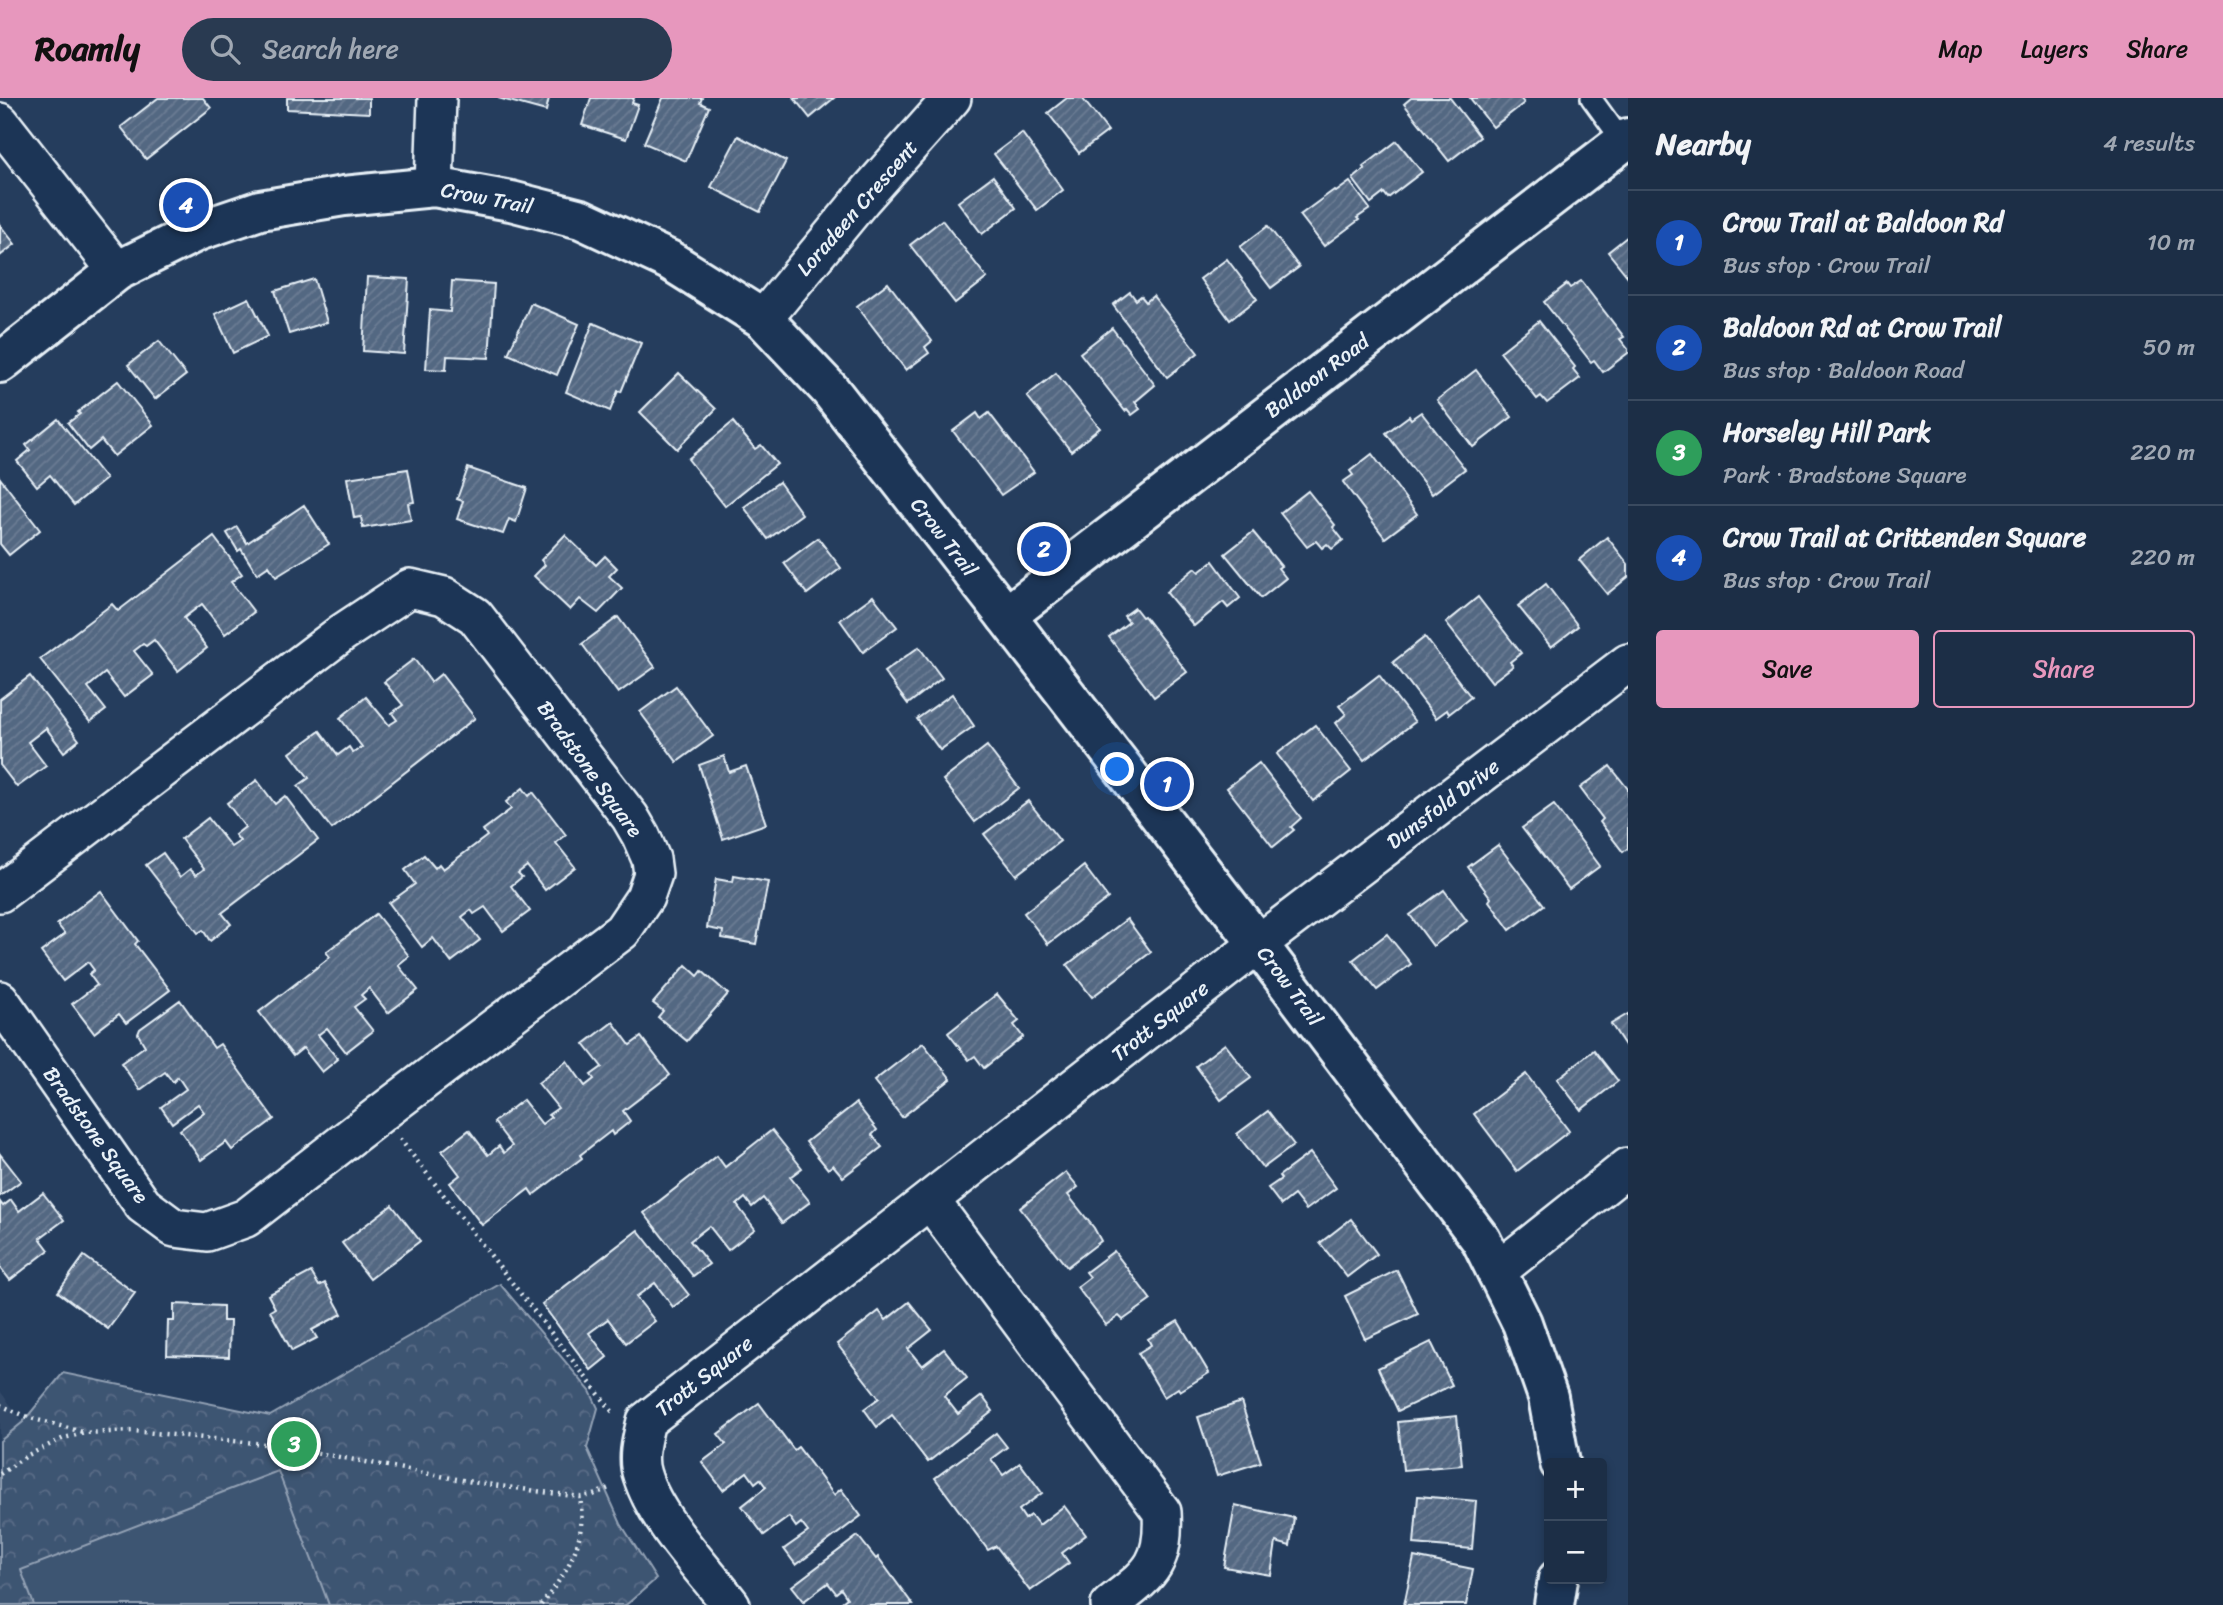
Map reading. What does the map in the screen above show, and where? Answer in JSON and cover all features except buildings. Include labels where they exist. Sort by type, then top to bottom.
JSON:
[{"type":"street","points":[[434,187],[437,98]]},
{"type":"street","name":"Loradeen Crescent","points":[[763,319],[862,199],[951,98]]},
{"type":"street","points":[[0,122],[117,271]]},
{"type":"street","name":"Baldoon Road","points":[[1006,616],[1625,140]]},
{"type":"street","name":"Crow Trail","points":[[0,363],[117,271],[198,231],[260,210],[344,196],[434,187],[510,201],[581,219],[669,260],[763,319],[830,390],[1258,944],[1481,1240],[1522,1323],[1548,1397],[1559,1458]]},
{"type":"street","name":"Bradstone Square","points":[[0,893],[383,604],[410,587],[443,596],[475,616],[617,799],[641,836],[651,859],[653,874],[645,897],[622,931],[246,1218],[207,1232],[174,1228],[143,1205],[0,1000]]},
{"type":"street","name":"Dunsfold Drive","points":[[1258,944],[1628,663]]},
{"type":"street","name":"Trott Square","points":[[731,1605],[663,1517],[641,1474],[640,1447],[646,1421],[1258,944]]},
{"type":"street","points":[[1496,1272],[1628,1167]]},
{"type":"street","points":[[930,1200],[1162,1512],[1163,1535],[1158,1555],[1148,1576],[1110,1605]]},
{"type":"street","points":[[1555,1605],[1557,1584]]},
{"type":"lane","points":[[1591,98],[1625,140]]},
{"type":"path","points":[[380,1114],[612,1411],[646,1421]]},
{"type":"path","points":[[0,1405],[30,1418],[84,1433]]},
{"type":"path","points":[[0,1474],[47,1446],[84,1433],[134,1431],[275,1445],[478,1483],[580,1497],[593,1495],[641,1474]]},
{"type":"path","points":[[541,1605],[566,1569],[580,1538],[583,1523],[580,1497]]},
{"type":"shaded area","points":[[0,1391],[23,1422],[0,1441]]},
{"type":"green space","points":[[500,1284],[590,1391],[598,1408],[587,1448],[621,1524],[656,1579],[626,1605],[0,1605],[0,1441],[23,1422],[63,1373],[270,1416]]},
{"type":"green space","points":[[278,1471],[329,1605],[34,1605],[21,1570]]},
{"type":"place","name":"Crow Trail at Crittenden Square","points":[[186,205]]},
{"type":"place","name":"Baldoon Rd at Crow Trail","points":[[1044,549]]},
{"type":"place","name":"Crow Trail at Baldoon Rd","points":[[1167,784]]},
{"type":"place","name":"Horseley Hill Park","points":[[294,1444]]}]
